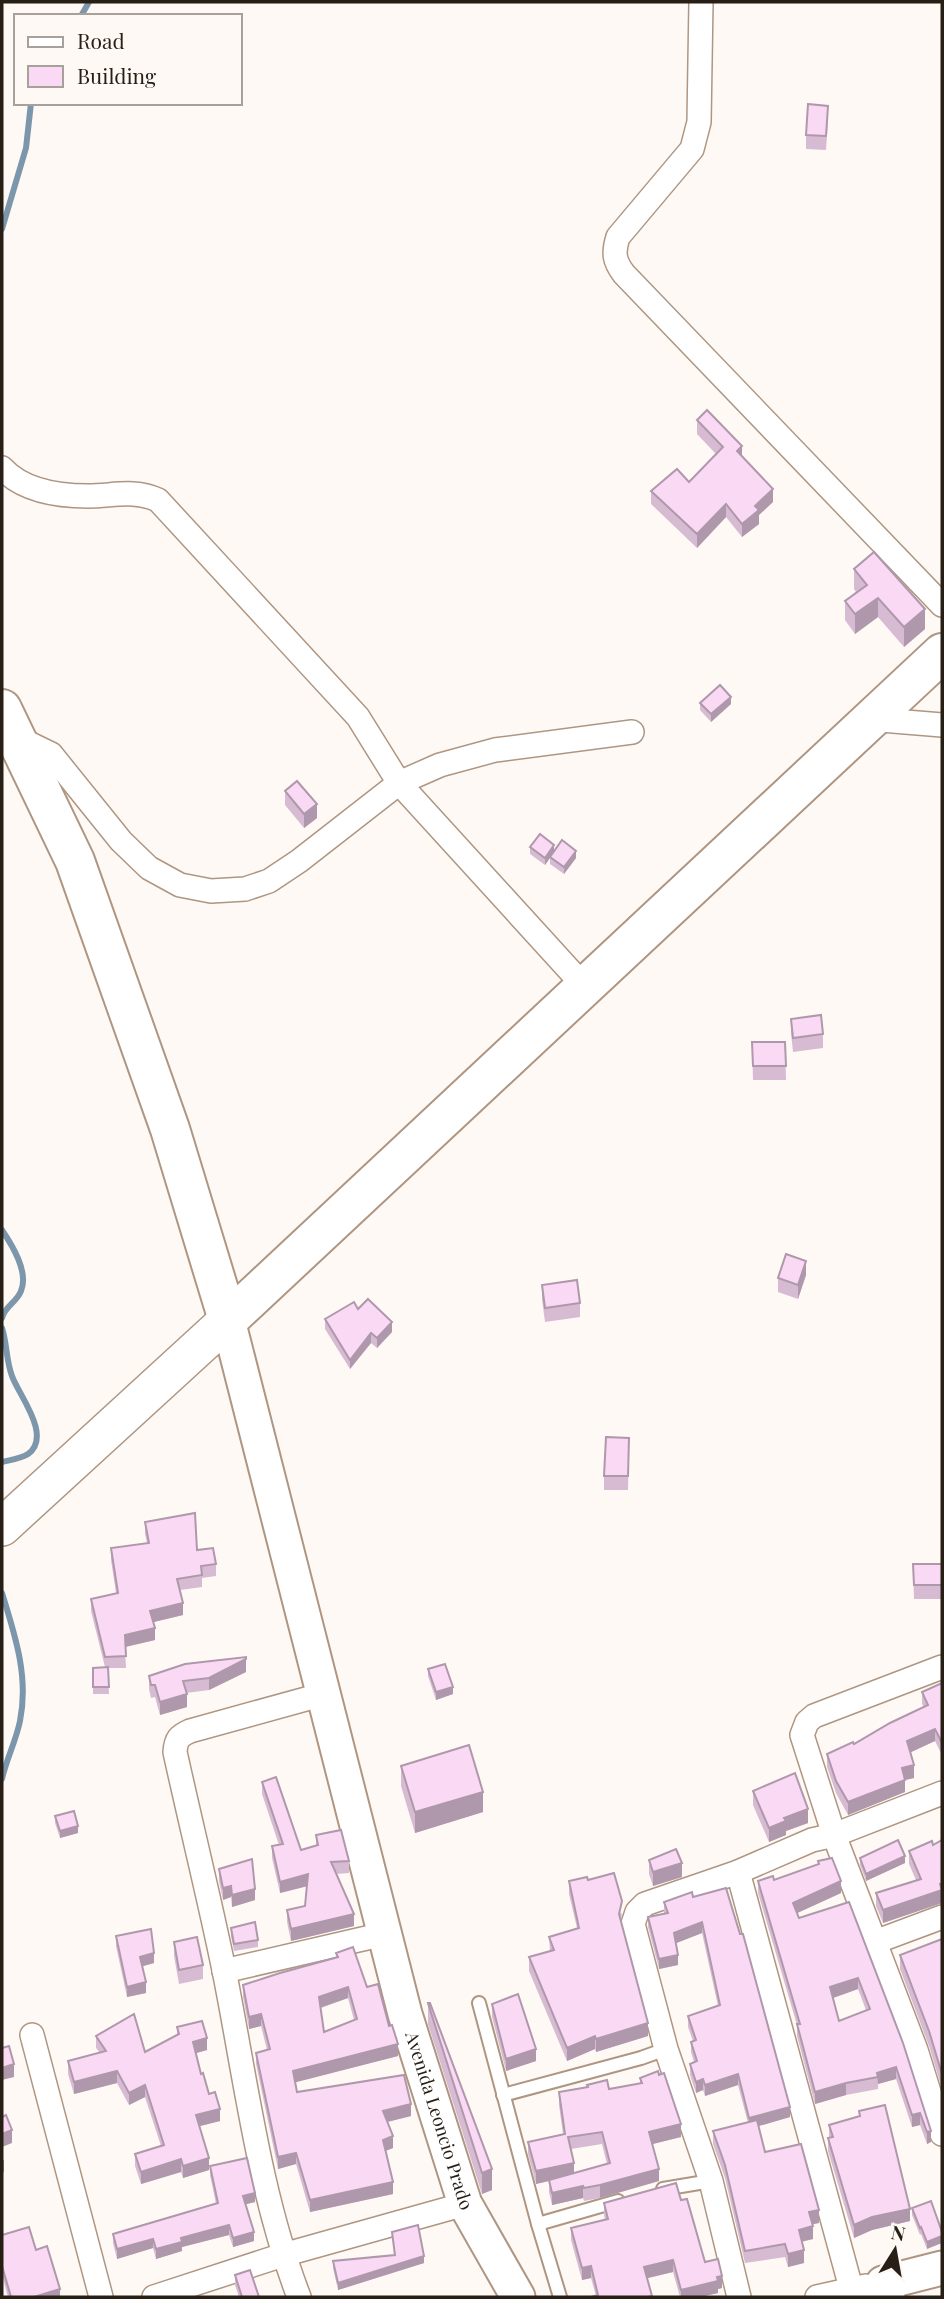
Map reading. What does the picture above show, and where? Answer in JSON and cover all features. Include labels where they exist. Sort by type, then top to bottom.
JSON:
[{"type":"highway","points":[[8,722],[75,861],[170,1129],[228,1320],[942,653]]},
{"type":"main road","points":[[2,1527],[228,1320]]},
{"type":"main road","name":"Avenida Leoncio Prado","points":[[228,1320],[405,2014],[464,2204],[518,2297]]},
{"type":"main road","points":[[874,2290],[942,2268]]},
{"type":"street","points":[[701,2],[697,138],[692,149],[618,237],[614,250],[616,263],[634,285],[942,605]]},
{"type":"street","points":[[2,468],[7,474],[36,490],[89,496],[145,494],[158,500],[358,717],[399,783],[583,986]]},
{"type":"street","points":[[869,719],[942,724]]},
{"type":"street","points":[[8,722],[51,754],[121,841],[149,867],[180,885],[211,891],[245,889],[269,881],[320,846],[399,783],[440,765],[495,750],[632,732]]},
{"type":"street","points":[[942,1667],[814,1716],[807,1722],[802,1735],[834,1835],[916,2050],[942,2134]]},
{"type":"street","points":[[299,2297],[283,2255],[246,2095],[224,1971],[175,1752],[180,1736],[190,1731],[324,1694]]},
{"type":"street","points":[[738,2297],[711,2181],[666,2049],[633,1924],[637,1912],[645,1904],[738,1872],[812,1840],[834,1835],[942,1793]]},
{"type":"street","points":[[738,1872],[874,2290],[817,2297]]},
{"type":"street","points":[[875,1942],[942,1916]]},
{"type":"street","points":[[224,1971],[384,1934]]},
{"type":"street","points":[[32,2035],[101,2297]]},
{"type":"street","points":[[154,2297],[283,2255],[464,2204]]},
{"type":"lane","points":[[480,2003],[560,2297]]},
{"type":"lane","points":[[503,2095],[666,2049]]},
{"type":"lane","points":[[657,2191],[711,2181]]},
{"type":"lane","points":[[538,2224],[630,2198]]},
{"type":"building","points":[[808,104],[828,106],[826,136],[806,135]]},
{"type":"building","points":[[707,410],[742,446],[737,451],[773,489],[755,506],[759,510],[742,524],[726,504],[697,534],[651,491],[677,469],[689,482],[723,447],[697,420]]},
{"type":"building","points":[[874,552],[925,609],[904,627],[878,598],[855,614],[845,601],[867,585],[854,569]]},
{"type":"building","points":[[720,685],[731,697],[711,714],[700,703]]},
{"type":"building","points":[[297,781],[317,804],[304,814],[285,791]]},
{"type":"building","points":[[540,834],[554,845],[545,858],[530,847]]},
{"type":"building","points":[[562,840],[576,851],[564,867],[550,857]]},
{"type":"building","points":[[821,1015],[823,1034],[793,1038],[791,1019]]},
{"type":"building","points":[[752,1042],[785,1042],[786,1066],[753,1066]]},
{"type":"building","points":[[786,1254],[806,1261],[798,1285],[778,1278]]},
{"type":"building","points":[[577,1280],[580,1303],[545,1308],[542,1285]]},
{"type":"building","points":[[368,1299],[392,1322],[377,1338],[371,1333],[350,1360],[325,1319],[354,1302],[358,1309]]},
{"type":"building","points":[[606,1437],[629,1438],[628,1476],[604,1476]]},
{"type":"building","points":[[195,1513],[197,1550],[213,1548],[216,1564],[201,1566],[202,1575],[177,1579],[183,1603],[150,1611],[155,1628],[125,1635],[126,1656],[105,1657],[91,1599],[118,1593],[111,1548],[149,1543],[145,1522]]},
{"type":"building","points":[[913,1564],[942,1564],[942,1585],[914,1585]]},
{"type":"building","points":[[246,1657],[209,1678],[183,1681],[187,1694],[160,1702],[155,1685],[151,1685],[149,1676],[185,1664]]},
{"type":"building","points":[[445,1664],[453,1687],[436,1692],[428,1669]]},
{"type":"building","points":[[108,1667],[109,1687],[93,1687],[93,1668]]},
{"type":"building","points":[[942,1683],[942,1740],[935,1729],[907,1741],[914,1765],[902,1768],[905,1780],[848,1802],[836,1781],[827,1754],[853,1742],[854,1744],[928,1705],[922,1692]]},
{"type":"building","points":[[469,1745],[483,1792],[415,1812],[401,1766]]},
{"type":"building","points":[[795,1773],[808,1809],[784,1818],[786,1821],[769,1828],[753,1791]]},
{"type":"building","points":[[276,1777],[301,1850],[318,1845],[316,1835],[341,1830],[349,1861],[331,1862],[354,1914],[291,1929],[287,1910],[305,1906],[308,1874],[280,1882],[272,1846],[283,1844],[262,1782]]},
{"type":"building","points":[[74,1811],[78,1826],[60,1831],[55,1816]]},
{"type":"building","points":[[898,1840],[905,1856],[866,1874],[860,1858]]},
{"type":"building","points":[[942,1840],[942,1890],[883,1910],[876,1893],[921,1879],[909,1851],[932,1841],[933,1845]]},
{"type":"building","points":[[676,1849],[682,1863],[653,1872],[649,1860]]},
{"type":"building","points":[[832,1858],[841,1881],[793,1903],[799,1918],[849,1902],[903,2043],[931,2131],[927,2132],[920,2113],[912,2115],[896,2067],[877,2073],[878,2077],[815,2092],[797,2024],[800,2024],[758,1881],[773,1876],[774,1880],[819,1864],[818,1861]],"holes":[[[858,1978],[870,2009],[839,2021],[830,1987]]]},
{"type":"building","points":[[252,1859],[255,1889],[232,1895],[231,1886],[223,1888],[219,1869]]},
{"type":"building","points":[[614,1873],[622,1901],[619,1914],[648,2023],[596,2039],[595,2036],[567,2048],[529,1957],[554,1950],[549,1937],[579,1928],[569,1881],[587,1877],[588,1880]]},
{"type":"building","points":[[726,1888],[740,1934],[743,1934],[790,2107],[749,2118],[738,2074],[705,2085],[703,2079],[696,2082],[690,2064],[697,2061],[691,2042],[696,2040],[688,2016],[720,2005],[702,1922],[674,1933],[678,1955],[659,1959],[648,1917],[668,1913],[664,1902],[692,1892],[693,1897]]},
{"type":"building","points":[[255,1922],[258,1940],[234,1944],[231,1928]]},
{"type":"building","points":[[151,1929],[154,1953],[140,1957],[146,1982],[127,1987],[116,1936]]},
{"type":"building","points":[[197,1937],[203,1965],[179,1970],[174,1942]]},
{"type":"building","points":[[942,1939],[942,2074],[900,1955]]},
{"type":"building","points":[[353,1947],[367,1987],[378,1984],[389,2026],[392,2025],[398,2044],[293,2071],[297,2092],[404,2075],[411,2104],[383,2111],[393,2136],[383,2140],[393,2182],[310,2200],[296,2153],[278,2157],[256,2053],[270,2049],[261,2014],[249,2017],[243,1985],[338,1957],[336,1953]],"holes":[[[348,1987],[357,2019],[324,2032],[319,1997]]]},
{"type":"building","points":[[518,1994],[536,2049],[506,2059],[492,2004]]},
{"type":"building","points":[[428,2003],[492,2169],[482,2173]]},
{"type":"building","points":[[134,2014],[145,2052],[179,2034],[177,2027],[202,2021],[207,2038],[193,2042],[209,2094],[215,2092],[220,2109],[196,2115],[209,2158],[183,2166],[181,2159],[141,2172],[135,2154],[164,2145],[145,2085],[129,2093],[117,2071],[74,2082],[68,2061],[106,2051],[96,2036]]},
{"type":"building","points":[[9,2046],[14,2064],[2,2068],[2,2048]]},
{"type":"building","points":[[658,2071],[659,2075],[664,2073],[681,2124],[649,2132],[659,2169],[600,2185],[552,2193],[549,2180],[610,2163],[602,2132],[568,2137],[574,2163],[536,2171],[528,2142],[565,2134],[559,2092],[588,2087],[587,2085],[607,2080],[609,2089],[642,2083],[640,2078]]},
{"type":"building","points":[[885,2105],[910,2209],[872,2217],[854,2225],[828,2138],[833,2137],[829,2125],[860,2116],[859,2111]]},
{"type":"building","points":[[6,2115],[12,2130],[2,2134],[2,2117]]},
{"type":"building","points":[[757,2120],[765,2152],[801,2144],[819,2210],[809,2212],[813,2226],[799,2230],[804,2250],[788,2254],[785,2244],[745,2251],[725,2165],[713,2131]]},
{"type":"building","points":[[247,2158],[255,2193],[243,2196],[254,2232],[233,2238],[229,2225],[181,2238],[182,2242],[156,2249],[153,2239],[117,2249],[113,2234],[218,2203],[210,2166]]},
{"type":"building","points":[[676,2183],[681,2200],[687,2199],[705,2262],[718,2259],[722,2276],[717,2277],[718,2281],[681,2290],[673,2260],[644,2267],[652,2296],[591,2297],[598,2295],[591,2266],[582,2268],[571,2228],[608,2219],[604,2203]]},
{"type":"building","points":[[931,2201],[942,2236],[927,2242],[912,2208]]},
{"type":"building","points":[[418,2225],[424,2256],[338,2283],[333,2261],[395,2255],[392,2232]]},
{"type":"building","points":[[29,2227],[36,2250],[47,2246],[60,2289],[34,2297],[11,2297],[2,2266],[2,2235]]},
{"type":"building","points":[[250,2270],[259,2297],[242,2297],[235,2275]]},
{"type":"waterway","points":[[82,14],[89,2]]},
{"type":"waterway","points":[[2,229],[26,148],[31,105]]},
{"type":"waterway","points":[[2,1230],[18,1259],[23,1276],[21,1291],[2,1318]]},
{"type":"waterway","points":[[2,1328],[10,1370],[32,1415],[37,1437],[35,1446],[28,1454],[2,1462]]},
{"type":"waterway","points":[[2,1593],[16,1640],[23,1688],[20,1721],[2,1779]]}]
